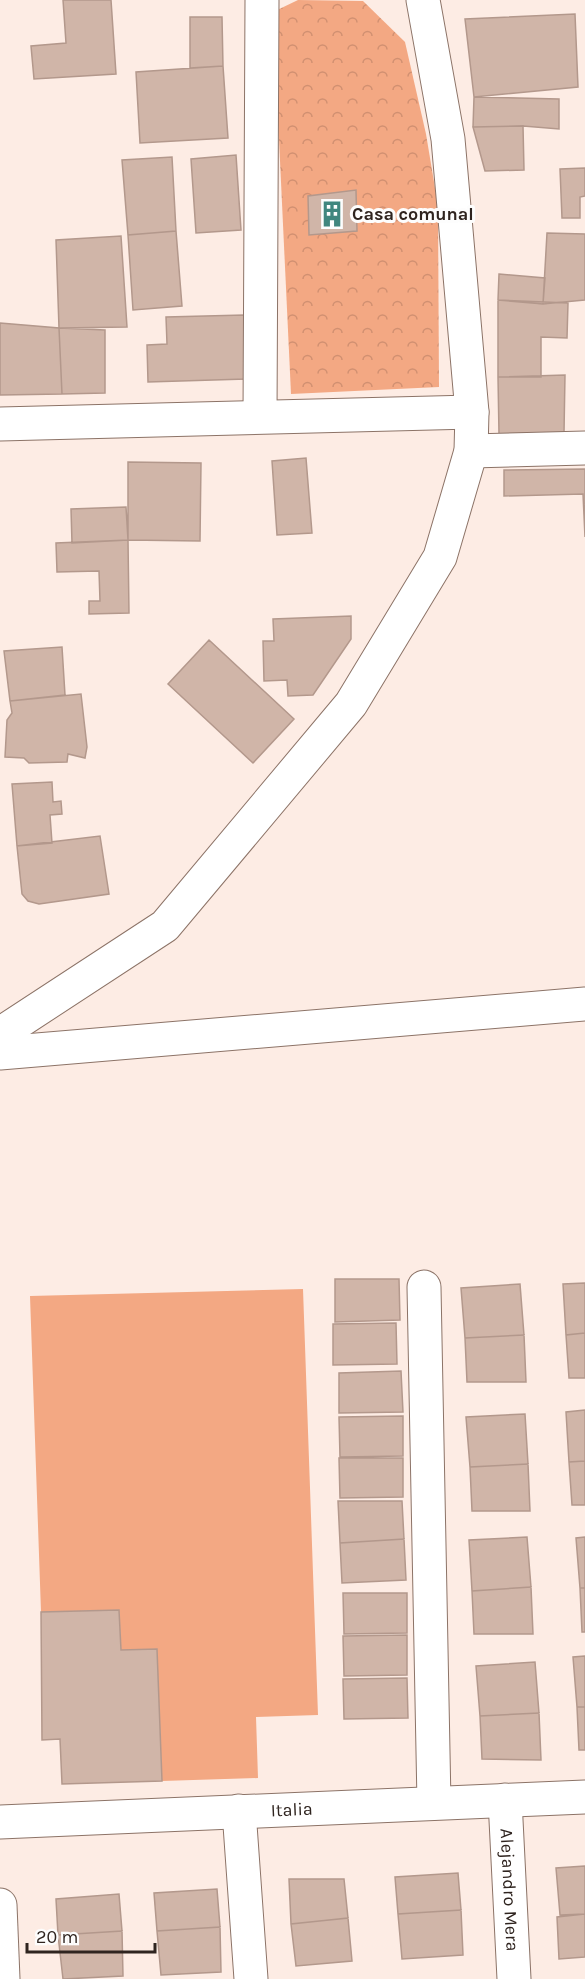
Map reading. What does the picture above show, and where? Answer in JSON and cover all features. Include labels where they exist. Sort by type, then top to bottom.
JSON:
[{"type":"street","points":[[0,1034],[165,926],[351,704],[440,557],[471,451],[472,412],[448,138],[423,0]]},
{"type":"street","points":[[260,416],[262,2]]},
{"type":"street","points":[[0,424],[472,412]]},
{"type":"street","points":[[471,451],[585,448]]},
{"type":"street","points":[[0,1053],[585,1004]]},
{"type":"street","points":[[424,1287],[434,1803]]},
{"type":"street","name":"Italia","points":[[0,1822],[585,1797]]},
{"type":"street","name":"Alejandro Mera","points":[[505,1800],[514,1979]]},
{"type":"street","points":[[239,1811],[251,1979]]},
{"type":"street","points":[[0,1905],[3,1979]]},
{"type":"green space","points":[[298,0],[363,1],[405,42],[426,134],[438,206],[439,387],[291,394],[273,12]]},
{"type":"green space","points":[[303,1289],[318,1715],[256,1717],[258,1778],[162,1781],[157,1650],[121,1650],[119,1610],[41,1612],[30,1296]]},
{"type":"building","points":[[63,0],[111,0],[116,74],[34,79],[31,46],[66,43]]},
{"type":"building","points":[[575,14],[578,87],[474,97],[465,19]]},
{"type":"building","points":[[190,17],[222,17],[223,66],[190,68]]},
{"type":"building","points":[[223,66],[228,138],[140,143],[136,72]]},
{"type":"building","points":[[474,97],[559,99],[559,129],[523,126],[473,127]]},
{"type":"building","points":[[523,126],[524,170],[485,171],[473,127]]},
{"type":"building","points":[[236,155],[241,230],[196,233],[191,159]]},
{"type":"building","points":[[172,157],[176,231],[128,235],[122,160]]},
{"type":"building","points":[[585,168],[585,196],[580,197],[580,218],[562,218],[560,169]]},
{"type":"building","name":"Casa comunal","points":[[356,190],[357,231],[309,235],[308,196]]},
{"type":"building","points":[[176,231],[182,306],[133,310],[128,235]]},
{"type":"building","points":[[547,233],[585,234],[585,300],[543,304]]},
{"type":"building","points":[[121,236],[127,327],[59,328],[56,240]]},
{"type":"building","points":[[499,274],[545,278],[543,304],[498,300]]},
{"type":"building","points":[[498,300],[568,303],[567,338],[541,337],[541,377],[498,377]]},
{"type":"building","points":[[244,315],[246,379],[148,382],[147,345],[167,344],[166,317]]},
{"type":"building","points":[[0,323],[59,328],[62,394],[0,395]]},
{"type":"building","points":[[59,328],[105,330],[105,393],[62,394]]},
{"type":"building","points":[[565,375],[564,433],[499,434],[498,377]]},
{"type":"building","points":[[306,458],[312,533],[277,535],[272,461]]},
{"type":"building","points":[[128,462],[201,463],[200,541],[128,540]]},
{"type":"building","points":[[585,469],[585,537],[583,494],[504,496],[504,470]]},
{"type":"building","points":[[126,507],[128,540],[72,543],[71,509]]},
{"type":"building","points":[[128,540],[129,613],[89,614],[89,601],[100,601],[99,571],[57,572],[56,543]]},
{"type":"building","points":[[351,616],[351,639],[313,695],[288,696],[287,680],[264,681],[263,641],[274,641],[273,619]]},
{"type":"building","points":[[209,640],[294,719],[253,763],[168,684]]},
{"type":"building","points":[[62,647],[65,695],[10,701],[4,651]]},
{"type":"building","points":[[81,694],[87,747],[85,758],[68,754],[67,762],[29,763],[24,758],[5,757],[7,720],[12,713],[10,701]]},
{"type":"building","points":[[52,782],[53,802],[61,801],[62,814],[50,815],[52,843],[17,846],[12,784]]},
{"type":"building","points":[[100,836],[109,894],[39,904],[28,901],[22,894],[17,846]]},
{"type":"building","points":[[335,1279],[399,1279],[400,1320],[335,1322]]},
{"type":"building","points":[[585,1283],[585,1333],[566,1335],[563,1284]]},
{"type":"building","points":[[520,1284],[524,1335],[465,1338],[461,1288]]},
{"type":"building","points":[[396,1323],[397,1364],[333,1365],[333,1324]]},
{"type":"building","points":[[585,1333],[585,1378],[569,1378],[566,1335]]},
{"type":"building","points":[[524,1335],[526,1382],[467,1382],[465,1338]]},
{"type":"building","points":[[401,1371],[403,1412],[339,1413],[339,1373]]},
{"type":"building","points":[[585,1410],[585,1461],[569,1462],[566,1412]]},
{"type":"building","points":[[525,1414],[528,1464],[470,1467],[466,1417]]},
{"type":"building","points":[[403,1416],[403,1456],[340,1457],[339,1417]]},
{"type":"building","points":[[339,1458],[403,1458],[403,1497],[340,1498]]},
{"type":"building","points":[[585,1461],[585,1505],[572,1505],[569,1462]]},
{"type":"building","points":[[528,1464],[530,1511],[472,1511],[470,1467]]},
{"type":"building","points":[[338,1501],[402,1501],[404,1539],[340,1543]]},
{"type":"building","points":[[527,1537],[531,1587],[472,1591],[469,1540]]},
{"type":"building","points":[[585,1537],[585,1588],[580,1588],[576,1538]]},
{"type":"building","points":[[404,1539],[406,1580],[342,1583],[340,1543]]},
{"type":"building","points":[[531,1587],[533,1634],[474,1634],[472,1591]]},
{"type":"building","points":[[580,1588],[585,1588],[585,1632],[582,1632]]},
{"type":"building","points":[[343,1593],[407,1593],[407,1633],[344,1634]]},
{"type":"building","points":[[119,1610],[121,1650],[157,1649],[162,1781],[62,1784],[60,1739],[42,1740],[41,1612]]},
{"type":"building","points":[[407,1635],[407,1675],[344,1676],[343,1636]]},
{"type":"building","points":[[585,1656],[585,1707],[577,1707],[573,1657]]},
{"type":"building","points":[[535,1662],[539,1713],[480,1716],[476,1666]]},
{"type":"building","points":[[407,1678],[408,1718],[344,1719],[343,1679]]},
{"type":"building","points":[[577,1707],[585,1707],[585,1750],[579,1750]]},
{"type":"building","points":[[539,1713],[541,1760],[482,1759],[480,1716]]},
{"type":"building","points":[[585,1866],[585,1914],[560,1915],[556,1868]]},
{"type":"building","points":[[458,1873],[461,1910],[398,1914],[395,1877]]},
{"type":"building","points":[[289,1879],[344,1879],[348,1918],[291,1924]]},
{"type":"building","points":[[217,1889],[220,1927],[157,1931],[154,1893]]},
{"type":"building","points":[[119,1894],[122,1931],[58,1935],[56,1899]]},
{"type":"building","points":[[461,1910],[463,1955],[402,1959],[398,1914]]},
{"type":"building","points":[[585,1914],[585,1957],[559,1959],[557,1917]]},
{"type":"building","points":[[348,1918],[352,1961],[296,1966],[291,1924]]},
{"type":"building","points":[[220,1927],[221,1972],[161,1975],[157,1931]]},
{"type":"building","points":[[122,1931],[123,1976],[63,1979],[58,1935]]},
{"type":"place","name":"Casa comunal","points":[[332,214]]}]
